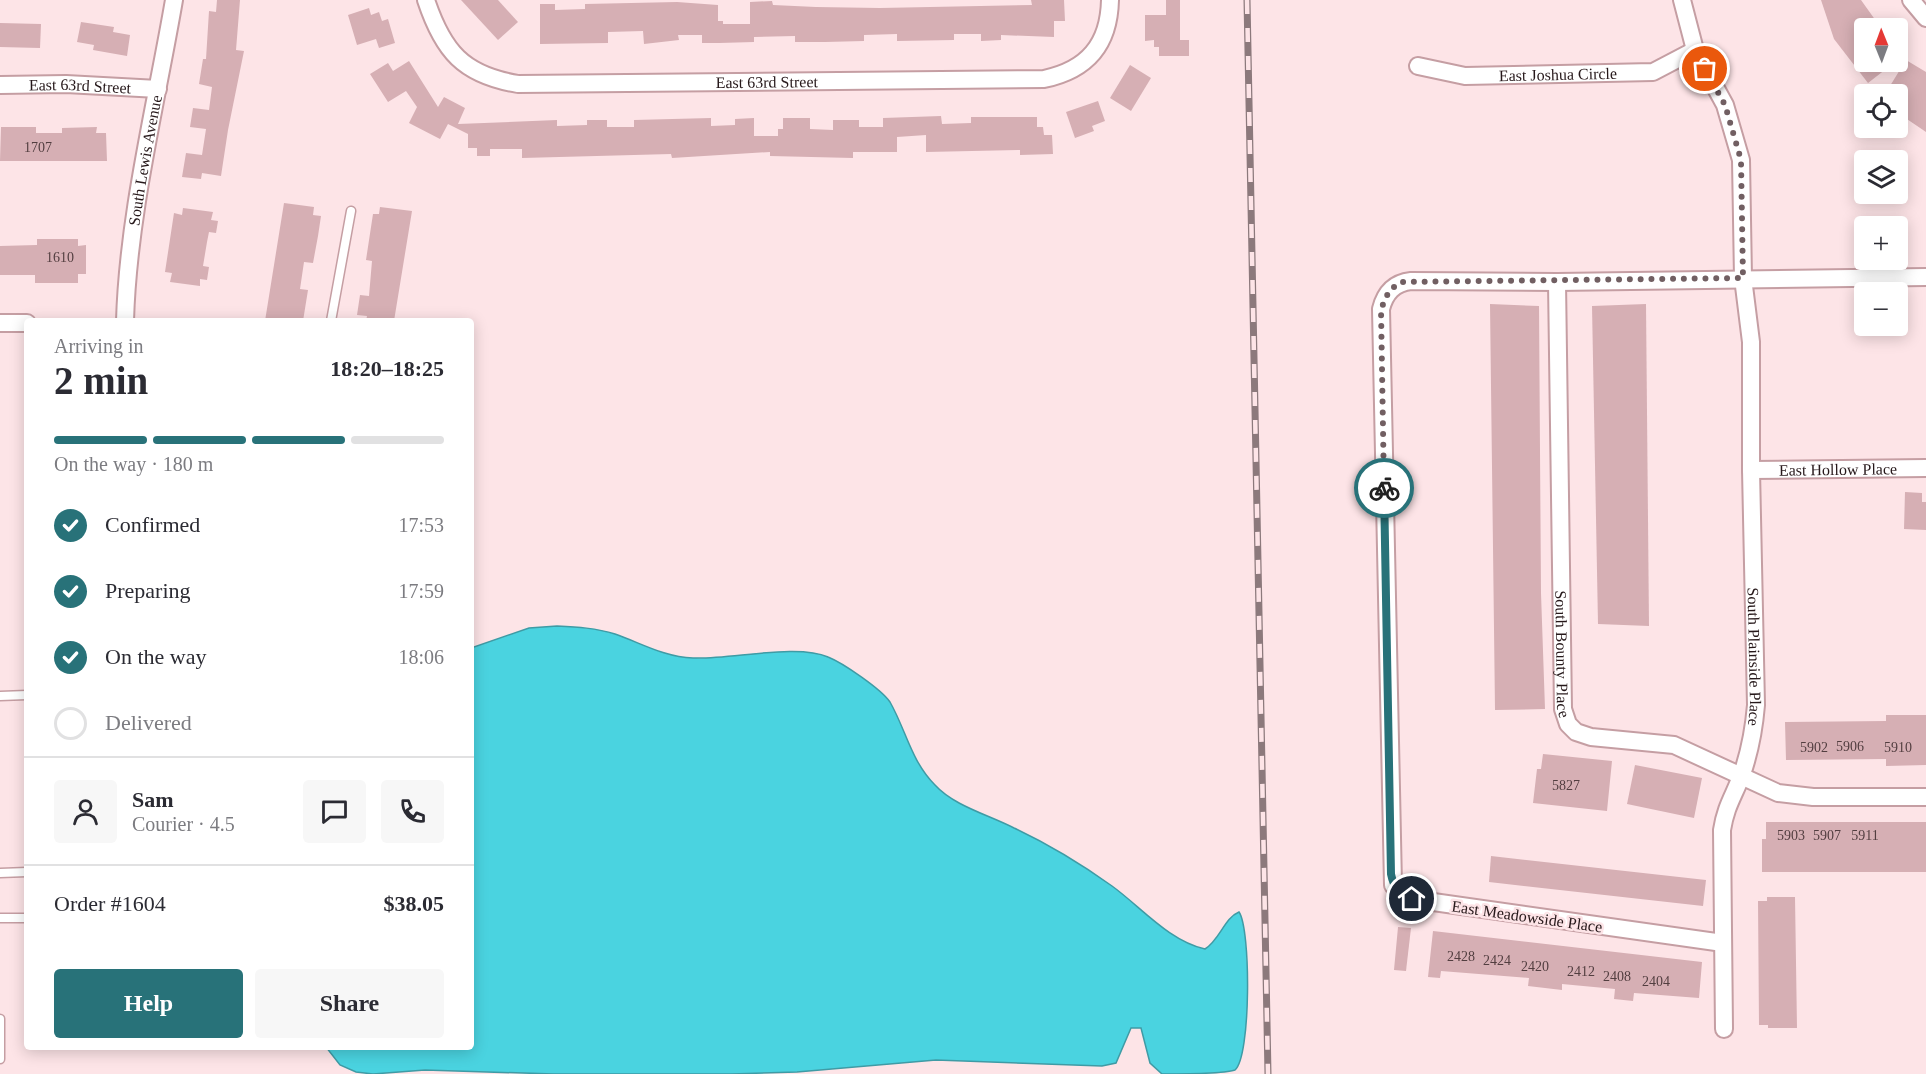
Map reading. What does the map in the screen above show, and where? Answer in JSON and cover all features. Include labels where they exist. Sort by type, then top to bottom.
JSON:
[{"type":"street","name":"South Lewis Avenue","points":[[125,318],[126,282],[133,234],[174,0]]},
{"type":"street","name":"East 63rd Street","points":[[426,0],[443,44],[478,75],[518,84],[1044,80],[1065,74],[1083,64],[1095,51],[1107,26],[1110,0]]},
{"type":"street","name":"South Plainside Place","points":[[1682,0],[1695,50],[1725,105],[1741,160],[1743,278],[1751,342],[1750,470],[1756,705],[1754,735],[1742,775],[1726,806],[1722,830],[1724,1029]]},
{"type":"street","points":[[1911,0],[1926,18]]},
{"type":"street","name":"East Joshua Circle","points":[[1418,66],[1465,76],[1653,72],[1695,50]]},
{"type":"street","name":"East 63rd Street","points":[[0,85],[66,84],[158,89]]},
{"type":"street","name":"East Meadowside Place","points":[[1723,943],[1412,899],[1400,894],[1393,885],[1381,309],[1383,299],[1400,282],[1411,280],[1557,282],[1926,277]]},
{"type":"street","name":"South Bounty Place","points":[[1557,282],[1563,697],[1568,724],[1576,732],[1591,737],[1674,745],[1778,793],[1813,797],[1926,797]]},
{"type":"street","points":[[0,323],[24,323]]},
{"type":"street","name":"East Hollow Place","points":[[1750,470],[1926,468]]},
{"type":"lane","points":[[332,318],[351,211]]},
{"type":"lane","points":[[0,696],[24,695]]},
{"type":"lane","points":[[0,873],[24,872]]},
{"type":"lane","points":[[0,918],[24,918]]},
{"type":"lane","points":[[0,1019],[0,1059]]},
{"type":"water","points":[[557,626],[608,632],[682,657],[708,658],[799,652],[828,657],[879,690],[890,702],[920,766],[935,785],[952,799],[1027,834],[1064,855],[1112,886],[1167,931],[1192,945],[1205,949],[1215,940],[1229,919],[1239,912],[1246,942],[1248,992],[1244,1042],[1235,1070],[1162,1074],[1150,1063],[1141,1028],[1131,1028],[1116,1063],[1102,1066],[936,1060],[797,1072],[731,1074],[554,1074],[425,1070],[373,1074],[356,1072],[340,1065],[328,1050],[474,1050],[474,647],[529,628]]},
{"type":"building","points":[[217,0],[240,0],[236,50],[244,51],[221,176],[202,173],[201,179],[182,177],[186,153],[202,155],[206,129],[190,127],[193,108],[209,110],[212,87],[199,84],[203,59],[206,59],[209,11],[216,12]]},
{"type":"building","points":[[461,0],[498,0],[518,22],[498,40]]},
{"type":"building","points":[[1031,0],[1064,0],[1065,21],[1054,21],[1054,37],[1001,35],[1001,40],[981,41],[981,34],[954,34],[954,40],[897,41],[897,34],[864,35],[864,41],[795,42],[795,36],[754,37],[754,42],[702,43],[702,35],[678,35],[679,40],[644,44],[643,31],[608,32],[608,43],[540,44],[540,4],[555,4],[555,10],[585,9],[585,4],[677,2],[718,5],[718,21],[723,21],[723,24],[750,24],[750,2],[772,1],[773,5],[880,8],[1032,5]]},
{"type":"building","points":[[1166,0],[1180,0],[1180,40],[1189,40],[1189,56],[1159,56],[1159,47],[1154,47],[1154,40],[1145,41],[1145,15],[1166,15]]},
{"type":"building","points":[[1821,0],[1861,0],[1874,18],[1854,18],[1854,65],[1834,39]]},
{"type":"building","points":[[369,8],[371,15],[379,12],[382,21],[388,19],[395,43],[379,48],[376,39],[357,45],[348,15]]},
{"type":"building","points":[[81,22],[114,27],[113,32],[130,35],[127,56],[93,50],[94,45],[77,42]]},
{"type":"building","points":[[0,23],[41,24],[40,48],[0,47]]},
{"type":"building","points":[[409,61],[438,107],[444,97],[465,108],[458,124],[557,120],[557,126],[587,125],[587,120],[607,120],[607,127],[634,127],[634,120],[711,118],[711,126],[735,125],[735,119],[754,118],[754,136],[778,136],[778,129],[783,129],[783,118],[810,118],[810,129],[833,130],[833,120],[859,120],[859,127],[883,127],[883,118],[941,116],[942,124],[971,123],[971,117],[1037,117],[1037,127],[1043,127],[1044,135],[1052,135],[1053,154],[1020,155],[1020,150],[926,152],[926,135],[897,137],[897,152],[853,152],[853,158],[770,156],[770,152],[672,158],[671,154],[522,158],[522,149],[490,149],[490,156],[477,156],[477,148],[468,148],[468,134],[448,124],[440,139],[409,123],[417,107],[406,91],[388,102],[370,74],[388,63],[393,71]]},
{"type":"building","points":[[1908,61],[1926,72],[1926,132],[1908,120],[1908,84],[1891,84],[1899,72],[1908,72]]},
{"type":"building","points":[[1130,65],[1151,78],[1131,111],[1110,98]]},
{"type":"building","points":[[1860,72],[1882,72],[1868,83]]},
{"type":"building","points":[[1098,101],[1105,121],[1092,126],[1094,131],[1075,138],[1066,112]]},
{"type":"building","points":[[1,127],[36,127],[36,133],[62,133],[62,128],[97,127],[96,133],[106,133],[107,161],[0,161]]},
{"type":"building","points":[[284,203],[314,207],[313,215],[321,216],[313,263],[304,262],[300,289],[308,290],[303,318],[265,318]]},
{"type":"building","points":[[380,207],[412,211],[394,318],[367,318],[367,316],[357,315],[360,295],[369,296],[372,261],[366,260],[373,214],[379,214]]},
{"type":"building","points":[[183,208],[213,212],[211,220],[218,221],[216,233],[209,232],[203,266],[209,267],[207,280],[200,279],[200,286],[170,282],[172,273],[165,272],[174,213],[182,215]]},
{"type":"building","points":[[37,239],[78,239],[78,246],[86,245],[86,274],[78,274],[78,283],[35,283],[35,275],[0,275],[0,246],[37,245]]},
{"type":"building","points":[[1490,304],[1539,306],[1541,593],[1545,709],[1495,710]]},
{"type":"building","points":[[1646,304],[1649,626],[1598,624],[1592,306]]},
{"type":"building","points":[[1905,492],[1922,493],[1922,502],[1926,502],[1926,530],[1904,529]]},
{"type":"building","points":[[1886,715],[1926,715],[1926,765],[1886,766],[1886,759],[1786,760],[1785,722],[1886,721]]},
{"type":"building","points":[[1543,754],[1612,761],[1607,811],[1533,803],[1537,769],[1541,769]]},
{"type":"building","points":[[1635,765],[1702,778],[1694,818],[1627,804]]},
{"type":"building","points":[[1766,822],[1926,822],[1926,872],[1762,872],[1762,839],[1766,839]]},
{"type":"building","points":[[1491,856],[1706,880],[1703,906],[1489,882]]},
{"type":"building","points":[[1767,897],[1795,897],[1797,1028],[1768,1028],[1768,1025],[1759,1025],[1758,901],[1767,901]]},
{"type":"building","points":[[1398,927],[1411,928],[1406,971],[1394,970]]},
{"type":"building","points":[[1433,931],[1702,962],[1699,998],[1634,993],[1633,1001],[1614,999],[1615,989],[1562,984],[1562,990],[1528,986],[1529,978],[1441,971],[1440,978],[1428,977]]},
{"type":"railway","points":[[1247,0],[1268,1074]]},
{"type":"way so far","points":[[1384,488],[1381,309],[1383,299],[1400,282],[1411,280],[1557,282],[1743,278],[1741,160],[1725,105],[1705,69]]},
{"type":"route","points":[[1384,488],[1391,874],[1393,885],[1400,894],[1412,899]]}]
